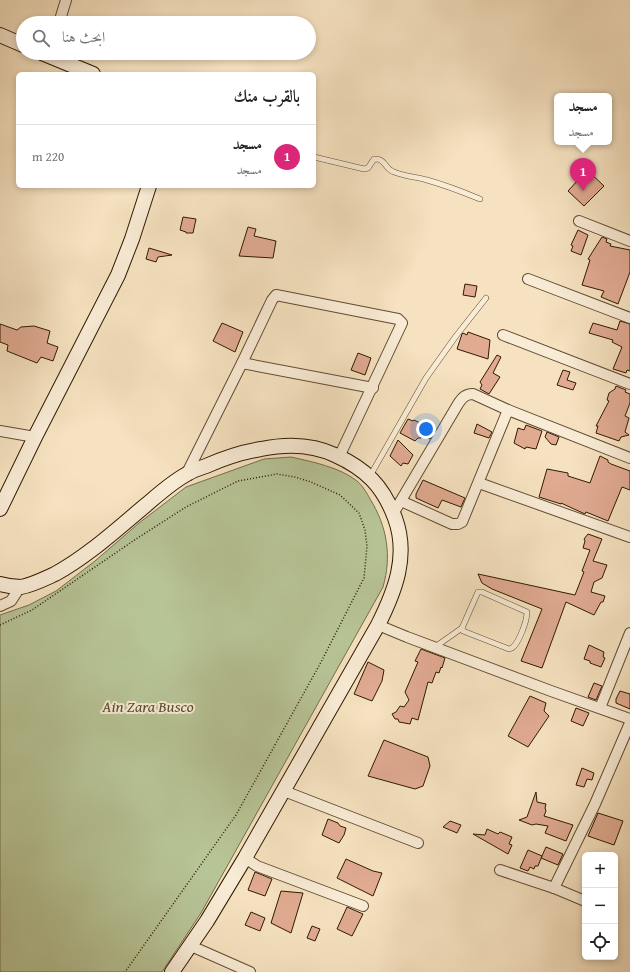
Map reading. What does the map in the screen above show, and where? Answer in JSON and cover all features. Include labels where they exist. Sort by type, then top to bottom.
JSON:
[{"type":"main road","points":[[0,35],[16,42]]},
{"type":"main road","points":[[61,60],[88,72]]},
{"type":"main road","points":[[0,509],[118,275],[132,239],[148,188]]},
{"type":"main road","points":[[0,584],[20,587],[45,579],[76,561],[187,473],[237,454],[272,446],[310,447],[327,451],[339,457],[359,469],[380,488],[393,514],[400,540],[401,561],[390,601],[378,625],[245,858],[191,946],[172,972]]},
{"type":"street","points":[[61,16],[66,0]]},
{"type":"street","points":[[579,221],[630,241]]},
{"type":"street","points":[[528,279],[630,318]]},
{"type":"street","points":[[187,473],[272,300],[276,295],[398,319],[402,323],[373,388],[339,457]]},
{"type":"street","points":[[503,335],[630,384]]},
{"type":"street","points":[[242,363],[373,388]]},
{"type":"street","points":[[393,514],[463,397],[468,394],[473,394],[508,410],[630,458]]},
{"type":"street","points":[[401,501],[452,524],[462,522],[508,410]]},
{"type":"street","points":[[0,431],[35,438]]},
{"type":"street","points":[[479,483],[630,537]]},
{"type":"street","points":[[0,606],[11,600],[20,587]]},
{"type":"street","points":[[378,625],[630,718]]},
{"type":"street","points":[[600,708],[630,633]]},
{"type":"street","points":[[554,888],[595,804],[630,723]]},
{"type":"street","points":[[284,790],[418,843]]},
{"type":"street","points":[[245,858],[257,866],[363,906]]},
{"type":"street","points":[[500,870],[554,888],[582,900]]},
{"type":"street","points":[[191,946],[250,972]]},
{"type":"lane","points":[[316,157],[364,169],[368,168],[374,160],[379,159],[383,161],[387,168],[395,173],[433,182],[480,199]]},
{"type":"lane","points":[[369,477],[426,378],[486,298]]},
{"type":"lane","points":[[435,647],[462,628],[478,592],[482,592],[527,612],[523,628],[516,644],[512,648],[466,633],[462,628]]},
{"type":"path","points":[[0,625],[32,610],[186,507],[238,481],[277,474],[295,477],[311,482],[340,495],[359,513],[365,530],[367,546],[364,578],[320,664],[236,815],[125,972]]},
{"type":"green space","name":"Ain Zara Busco","points":[[291,457],[317,463],[342,472],[357,481],[363,487],[376,509],[384,531],[387,553],[386,575],[383,587],[201,913],[162,972],[0,972],[0,615],[29,605],[56,591],[95,561],[139,523],[186,487],[264,459]]},
{"type":"building","points":[[584,167],[604,186],[584,206],[568,191],[578,180],[576,177]]},
{"type":"building","points":[[183,217],[196,219],[193,233],[186,233],[180,230]]},
{"type":"building","points":[[248,227],[256,229],[254,236],[276,241],[273,258],[239,256]]},
{"type":"building","points":[[578,230],[588,235],[581,255],[571,251],[573,246],[571,245]]},
{"type":"building","points":[[602,237],[607,239],[606,242],[611,244],[610,246],[630,250],[630,272],[618,304],[601,297],[604,291],[582,285],[590,260],[588,259]]},
{"type":"building","points":[[149,248],[172,255],[158,257],[156,262],[146,259]]},
{"type":"building","points":[[465,284],[477,286],[475,297],[463,295]]},
{"type":"building","points":[[620,321],[630,324],[630,371],[627,370],[626,373],[613,369],[622,347],[612,342],[613,340],[589,333],[593,323],[617,330]]},
{"type":"building","points":[[222,323],[243,332],[235,352],[213,341]]},
{"type":"building","points":[[0,324],[17,330],[21,327],[34,326],[50,331],[47,343],[58,347],[53,361],[41,357],[37,363],[7,351],[8,345],[0,342]]},
{"type":"building","points":[[468,332],[490,340],[488,359],[457,349],[462,334],[467,335]]},
{"type":"building","points":[[358,353],[371,358],[365,375],[351,370]]},
{"type":"building","points":[[497,355],[501,357],[493,373],[500,377],[489,394],[480,389],[482,385],[480,382]]},
{"type":"building","points":[[563,370],[570,372],[567,380],[576,383],[573,390],[557,385]]},
{"type":"building","points":[[616,386],[626,390],[625,392],[630,394],[630,403],[625,416],[629,418],[625,432],[629,435],[621,437],[619,441],[596,433],[598,426],[596,426],[609,401],[607,400],[609,393],[615,389]]},
{"type":"building","points":[[408,419],[414,420],[435,430],[430,439],[423,435],[415,441],[400,433]]},
{"type":"building","points":[[477,424],[492,432],[489,438],[474,433]]},
{"type":"building","points":[[526,425],[542,431],[536,449],[526,447],[525,449],[514,443],[518,428],[524,430]]},
{"type":"building","points":[[547,432],[559,437],[556,445],[551,444],[545,437]]},
{"type":"building","points":[[398,440],[413,455],[408,464],[403,463],[401,466],[390,456]]},
{"type":"building","points":[[600,456],[608,460],[611,464],[630,471],[630,490],[622,487],[608,521],[586,512],[585,514],[561,503],[539,497],[547,469],[568,473],[568,476],[590,483]]},
{"type":"building","points":[[423,480],[465,498],[461,507],[442,500],[438,508],[416,498],[416,494]]},
{"type":"building","points":[[588,534],[602,539],[593,561],[607,565],[602,578],[594,582],[591,592],[605,596],[603,602],[601,602],[594,615],[566,602],[542,668],[521,661],[542,609],[492,589],[482,583],[478,574],[575,595],[584,572],[582,571],[590,550],[583,548],[585,541],[584,539]]},
{"type":"building","points":[[589,645],[604,652],[603,657],[605,658],[601,667],[584,659]]},
{"type":"building","points":[[421,649],[445,658],[442,668],[441,667],[439,673],[436,672],[432,683],[428,682],[418,720],[412,718],[410,724],[399,722],[398,719],[395,719],[392,714],[396,712],[400,706],[404,707],[409,700],[405,692],[418,662],[415,661]]},
{"type":"building","points":[[368,662],[384,670],[382,681],[372,701],[354,694]]},
{"type":"building","points":[[594,683],[602,686],[596,700],[588,697]]},
{"type":"building","points":[[620,691],[630,694],[630,709],[616,703],[616,699]]},
{"type":"building","points":[[530,696],[546,703],[544,711],[549,716],[528,747],[508,736]]},
{"type":"building","points":[[576,708],[589,713],[583,726],[571,721]]},
{"type":"building","points":[[384,740],[428,757],[430,766],[423,786],[415,789],[368,776]]},
{"type":"building","points":[[582,768],[594,773],[592,780],[587,779],[584,787],[576,785]]},
{"type":"building","points":[[536,792],[537,802],[546,804],[544,816],[573,825],[566,841],[545,833],[548,826],[536,824],[532,825],[519,820],[527,817]]},
{"type":"building","points":[[598,813],[623,821],[614,845],[588,836]]},
{"type":"building","points":[[328,819],[346,828],[339,843],[322,835]]},
{"type":"building","points":[[450,821],[461,825],[457,833],[443,827]]},
{"type":"building","points":[[487,829],[498,834],[500,832],[512,837],[509,844],[512,845],[508,854],[473,834],[485,835]]},
{"type":"building","points":[[546,847],[563,854],[558,865],[541,858]]},
{"type":"building","points":[[528,850],[542,856],[538,866],[535,866],[534,869],[530,867],[528,871],[520,868]]},
{"type":"building","points":[[346,859],[373,871],[382,873],[373,896],[337,878]]},
{"type":"building","points":[[255,872],[272,879],[265,896],[248,890]]},
{"type":"building","points":[[281,891],[303,893],[291,933],[271,923]]},
{"type":"building","points":[[347,907],[363,914],[352,936],[337,929]]},
{"type":"building","points":[[251,912],[265,918],[260,931],[245,925]]},
{"type":"building","points":[[312,926],[320,929],[315,941],[307,938]]},
{"type":"place","name":"مسجد","points":[[583,191]]}]
